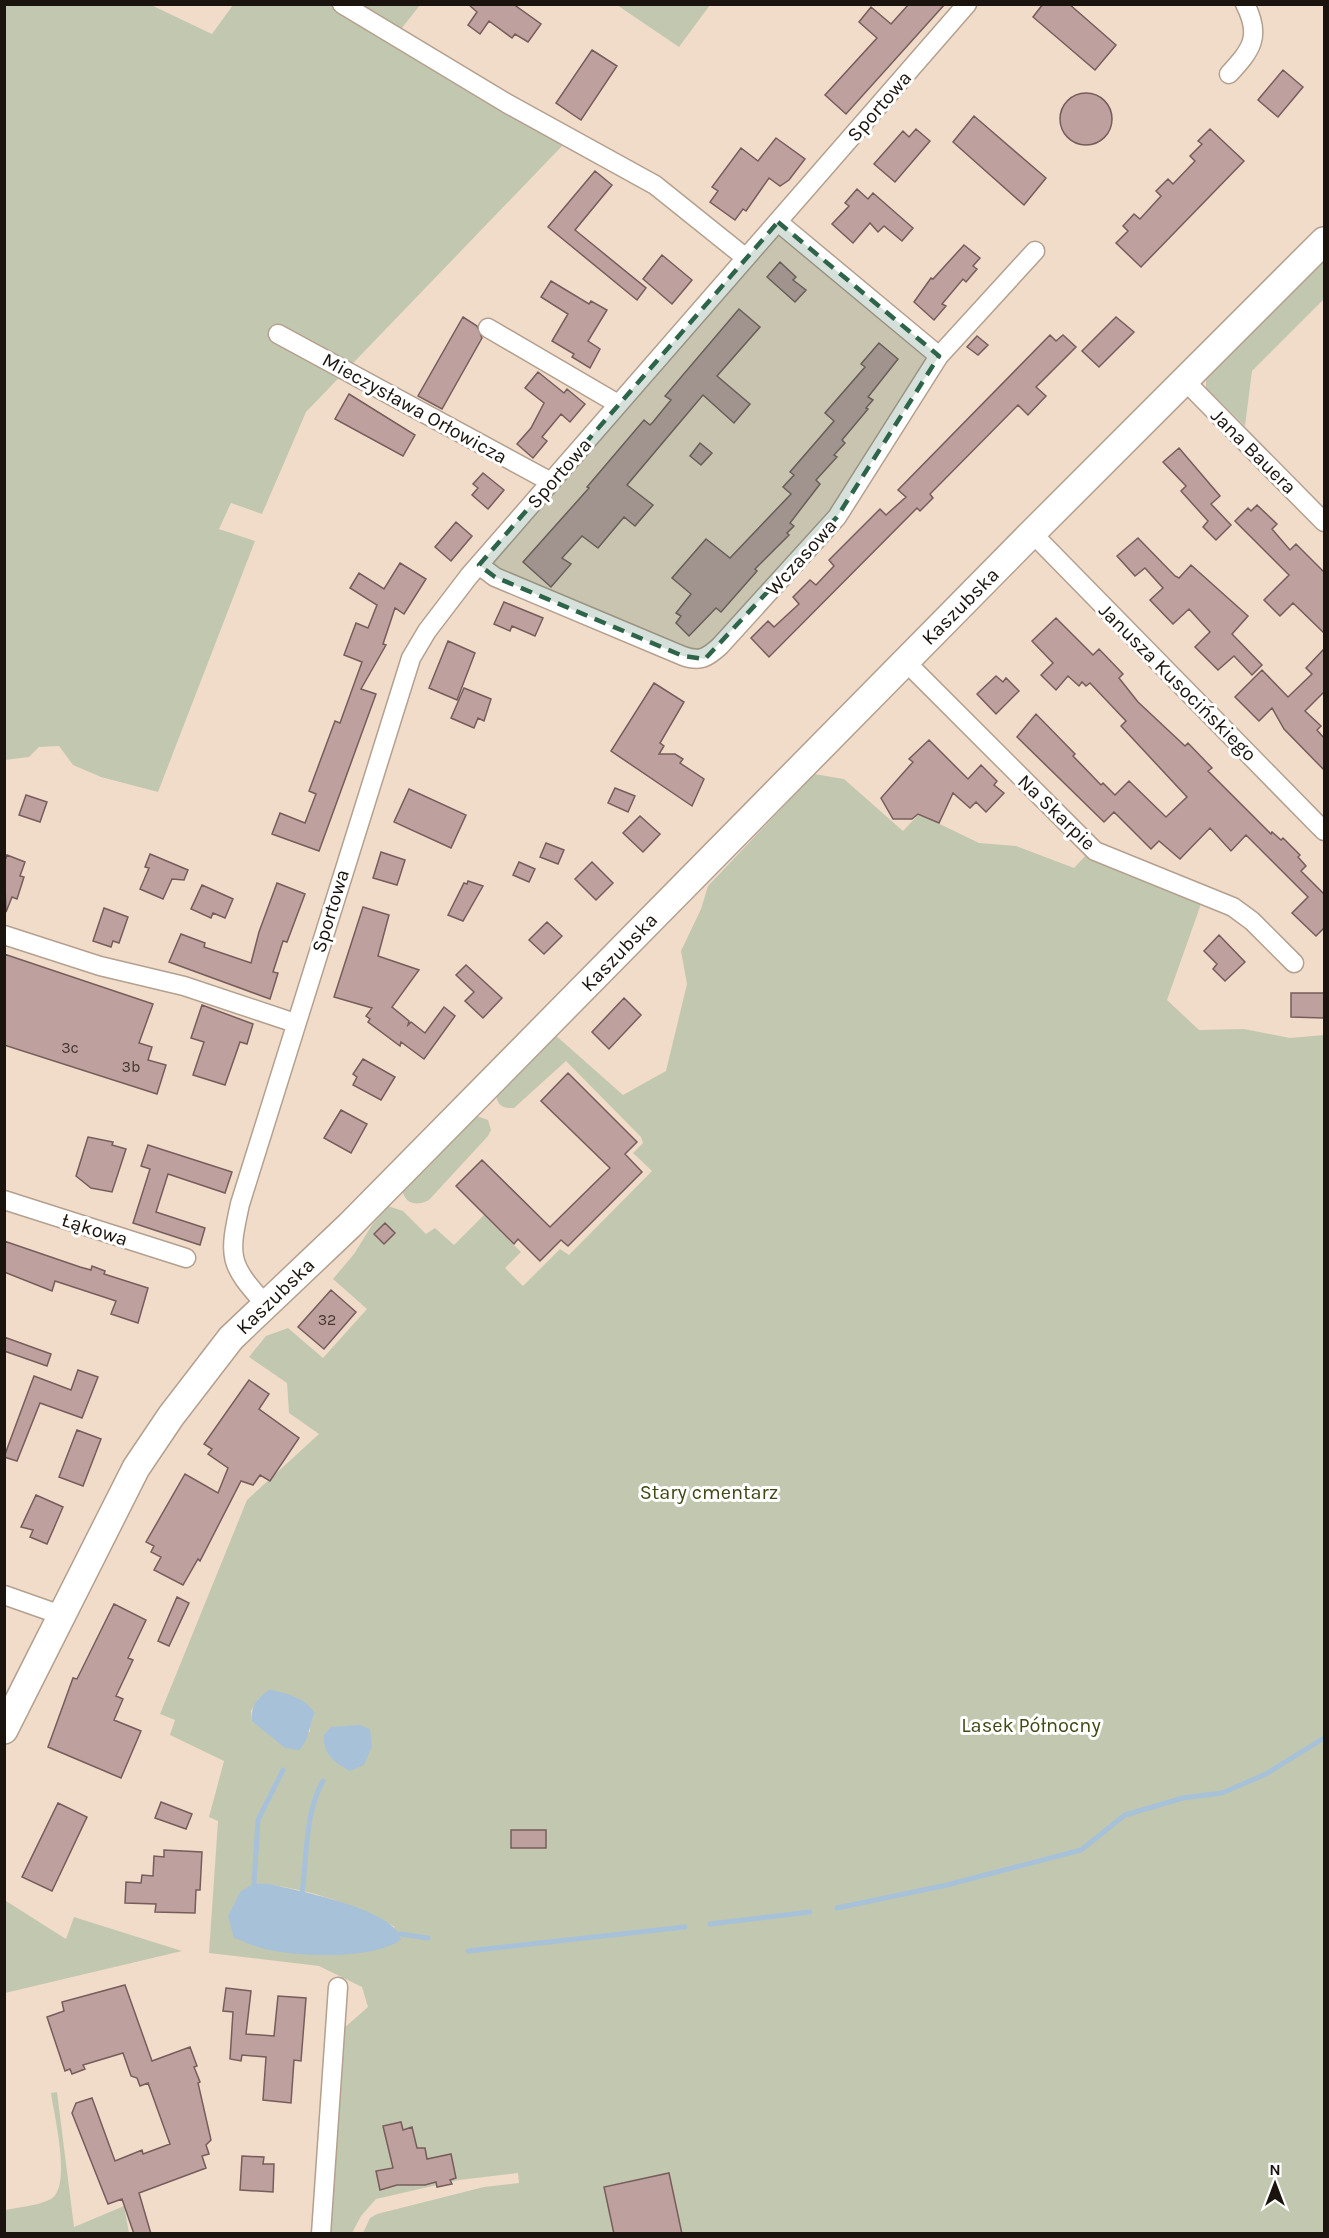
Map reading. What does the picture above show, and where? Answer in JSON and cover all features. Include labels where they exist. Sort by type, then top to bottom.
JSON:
[{"type":"main road","name":"Kaszubska","points":[[4,1730],[136,1468],[207,1366],[266,1304],[357,1218],[1032,532],[1324,242]]},
{"type":"street","points":[[342,4],[508,104],[655,185],[746,258]]},
{"type":"street","name":"Sportowa","points":[[266,1304],[243,1279],[234,1262],[233,1235],[240,1204],[295,1023],[411,658],[427,631],[479,565],[967,4]]},
{"type":"street","points":[[1229,74],[1249,52],[1254,33],[1252,19],[1245,4]]},
{"type":"street","points":[[778,222],[939,356]]},
{"type":"street","name":"Wczasowa","points":[[479,565],[495,577],[683,657],[696,660],[705,659],[720,646],[837,517],[939,356],[1035,251]]},
{"type":"street","points":[[488,328],[618,404]]},
{"type":"street","name":"Mieczysława Orłowicza","points":[[278,334],[551,482]]},
{"type":"street","name":"Jana Bauera","points":[[1188,378],[1193,389],[1324,522]]},
{"type":"street","name":"Janusza Kusocińskiego","points":[[1032,532],[1324,831]]},
{"type":"street","name":"Na Skarpie","points":[[905,661],[1095,851],[1233,907],[1252,921],[1294,963]]},
{"type":"street","points":[[4,935],[100,966],[184,986],[295,1023]]},
{"type":"street","name":"Łąkowa","points":[[4,1200],[186,1258]]},
{"type":"street","points":[[4,1594],[61,1615]]},
{"type":"street","points":[[321,2234],[339,1987]]},
{"type":"highlighted area","points":[[778,222],[939,356],[837,517],[705,659],[683,656],[495,577],[479,565]]},
{"type":"green space","points":[[4,5],[151,5],[212,34],[233,5],[337,5],[563,145],[306,412],[262,514],[231,503],[219,529],[255,541],[158,792],[101,777],[73,765],[59,746],[39,747],[29,757],[5,760]]},
{"type":"green space","points":[[355,5],[420,5],[398,33]]},
{"type":"green space","points":[[617,5],[710,5],[679,47]]},
{"type":"green space","points":[[1324,254],[1324,299],[1252,371],[1245,426],[1206,388],[1206,375]]},
{"type":"green space","name":"Lasek Północny","points":[[814,774],[844,779],[903,831],[919,814],[979,843],[1016,846],[1074,868],[1086,855],[1117,871],[1201,904],[1167,1000],[1199,1030],[1244,1029],[1290,1038],[1324,1035],[1324,2233],[363,2233],[370,2218],[377,2214],[484,2187],[519,2183],[518,2173],[459,2180],[376,2199],[361,2216],[352,2233],[328,2233],[343,2029],[368,2007],[362,1987],[319,1966],[209,1953],[218,1821],[209,1817],[224,1761],[170,1735],[175,1720],[160,1714],[247,1500],[319,1434],[289,1413],[287,1383],[249,1357],[266,1336],[288,1328],[323,1358],[367,1309],[333,1279],[388,1206],[403,1211],[426,1234],[435,1228],[454,1245],[484,1215],[521,1252],[505,1268],[523,1286],[560,1249],[569,1255],[652,1171],[633,1153],[643,1143],[641,1137],[566,1061],[514,1108],[500,1105],[496,1092],[553,1033],[623,1095],[666,1071],[687,984],[681,951],[701,909],[708,886]],"holes":[[[259,1698],[315,1714],[310,1724],[310,1732],[252,1721],[251,1711]],[[254,1883],[290,1888],[327,1897],[395,1927],[353,1953],[342,1954]]]},
{"type":"green space","points":[[474,1115],[488,1120],[491,1130],[488,1136],[429,1200],[420,1203],[408,1201],[402,1188]]},
{"type":"green space","points":[[6,1901],[66,1939],[74,1917],[182,1951],[5,1993]]},
{"type":"green space","points":[[57,2092],[74,2227],[124,2206],[129,2233],[5,2233],[5,2210],[46,2201],[57,2192],[61,2166],[60,2149],[51,2093]]},
{"type":"water","points":[[269,1690],[282,1692],[302,1700],[315,1714],[305,1742],[299,1750],[285,1748],[252,1721],[252,1711],[256,1703]]},
{"type":"water","points":[[360,1725],[370,1729],[372,1746],[364,1765],[350,1771],[328,1753],[325,1748],[324,1735],[331,1727]]},
{"type":"water","points":[[254,1883],[301,1891],[365,1911],[383,1919],[395,1929],[401,1940],[372,1951],[315,1955],[279,1952],[234,1938],[228,1916],[240,1892]]},
{"type":"building","points":[[468,4],[513,4],[541,24],[528,42],[515,34],[512,38],[489,21],[480,34],[468,25],[477,12]]},
{"type":"building","points":[[909,4],[945,4],[846,114],[825,95],[877,38],[859,22],[871,7],[891,24]]},
{"type":"building","points":[[1043,4],[1069,4],[1116,45],[1095,70],[1033,17]]},
{"type":"building","points":[[592,50],[617,66],[581,120],[556,103]]},
{"type":"building","points":[[1283,70],[1303,87],[1278,117],[1258,100]]},
{"type":"building","points":[[1081,93],[1091,93],[1100,97],[1108,105],[1112,119],[1108,133],[1100,141],[1091,145],[1081,145],[1072,141],[1064,133],[1060,124],[1060,114],[1064,105],[1072,97]]},
{"type":"building","points":[[974,116],[1046,178],[1024,205],[953,142]]},
{"type":"building","points":[[916,129],[930,141],[895,182],[874,164],[903,131],[909,137]]},
{"type":"building","points":[[1210,129],[1244,161],[1141,267],[1116,243],[1128,231],[1123,226],[1134,214],[1140,219],[1161,196],[1156,191],[1168,179],[1173,184],[1195,161],[1190,156],[1202,144],[1198,141]]},
{"type":"building","points":[[776,138],[805,159],[789,180],[780,186],[769,178],[746,211],[743,209],[735,220],[710,202],[718,191],[712,187],[741,148],[758,161]]},
{"type":"building","points":[[595,171],[612,185],[575,230],[646,288],[637,300],[548,227]]},
{"type":"building","points":[[857,189],[868,199],[873,193],[913,228],[902,241],[884,226],[878,232],[870,223],[853,243],[832,224],[849,206],[845,203]]},
{"type":"building","points":[[964,245],[980,258],[973,266],[977,269],[966,282],[963,279],[942,304],[946,306],[934,320],[914,302],[931,278],[933,279]]},
{"type":"building","points":[[662,255],[692,280],[672,304],[643,279]]},
{"type":"building","points":[[780,262],[796,277],[793,280],[806,290],[795,302],[767,277]]},
{"type":"building","points":[[551,281],[589,304],[591,301],[607,310],[588,341],[600,349],[590,368],[572,357],[574,354],[552,341],[568,314],[541,297]]},
{"type":"building","points":[[739,309],[760,327],[717,376],[750,404],[734,423],[703,395],[627,485],[653,505],[635,526],[624,517],[598,548],[582,536],[562,558],[571,564],[551,587],[523,562],[589,488],[587,487],[644,420],[650,425],[653,422],[671,400],[665,396]]},
{"type":"building","points":[[463,317],[477,326],[482,338],[442,409],[418,396]]},
{"type":"building","points":[[1116,317],[1134,332],[1099,367],[1082,351]]},
{"type":"building","points":[[1050,335],[1056,341],[1063,335],[1076,347],[1036,387],[1046,396],[1028,415],[1018,405],[930,494],[933,498],[920,511],[917,508],[769,657],[751,638],[768,621],[774,627],[799,604],[793,597],[810,580],[816,585],[834,566],[829,560],[880,509],[886,515],[906,497],[898,490]]},
{"type":"building","points":[[977,336],[988,345],[978,355],[967,347]]},
{"type":"building","points":[[879,343],[898,359],[868,397],[873,400],[842,440],[845,443],[834,455],[837,457],[816,480],[820,484],[790,523],[794,526],[787,533],[789,535],[755,569],[757,571],[721,612],[716,608],[689,636],[676,623],[681,616],[676,613],[691,594],[672,578],[706,539],[730,558],[791,494],[783,487],[794,475],[790,472],[834,421],[825,413],[865,367],[861,364]]},
{"type":"building","points":[[538,372],[564,393],[567,389],[585,404],[570,422],[561,414],[542,437],[547,441],[533,458],[517,444],[531,428],[544,403],[525,388]]},
{"type":"building","points":[[349,394],[415,435],[403,456],[335,419]]},
{"type":"building","points":[[700,443],[712,453],[701,465],[690,456]]},
{"type":"building","points":[[1179,448],[1220,496],[1211,504],[1231,525],[1216,540],[1203,527],[1208,521],[1181,491],[1186,486],[1163,462]]},
{"type":"building","points":[[483,473],[504,490],[488,509],[472,495],[478,488],[473,484]]},
{"type":"building","points":[[1257,505],[1277,524],[1272,529],[1290,550],[1296,544],[1324,572],[1324,633],[1293,603],[1280,616],[1264,600],[1289,575],[1235,521],[1248,508],[1251,511]]},
{"type":"building","points":[[456,522],[472,536],[451,561],[435,547]]},
{"type":"building","points":[[1138,538],[1175,576],[1179,578],[1191,565],[1248,616],[1232,634],[1262,665],[1252,675],[1234,656],[1218,670],[1195,647],[1210,632],[1189,609],[1173,624],[1150,600],[1163,588],[1145,568],[1135,576],[1117,556]]},
{"type":"building","points":[[400,563],[426,579],[404,614],[395,608],[383,644],[386,645],[361,689],[376,694],[319,851],[272,834],[280,813],[305,823],[316,794],[309,791],[335,721],[340,723],[362,662],[344,655],[356,623],[368,628],[377,605],[350,588],[359,573],[384,589]]},
{"type":"building","points":[[504,602],[543,618],[535,636],[512,626],[510,631],[494,624]]},
{"type":"building","points":[[1056,618],[1093,655],[1099,649],[1123,674],[1119,678],[1138,702],[1185,746],[1188,743],[1212,768],[1208,771],[1271,834],[1272,832],[1281,840],[1283,838],[1300,855],[1298,857],[1306,866],[1301,871],[1324,894],[1324,928],[1316,936],[1292,913],[1308,897],[1246,835],[1231,851],[1210,828],[1180,859],[1159,841],[1151,849],[1114,812],[1104,822],[1017,737],[1036,714],[1101,785],[1103,783],[1115,795],[1129,781],[1166,817],[1187,797],[1121,726],[1126,721],[1090,683],[1086,686],[1082,682],[1079,686],[1068,676],[1056,690],[1041,675],[1053,663],[1032,641]]},
{"type":"building","points":[[448,641],[475,653],[457,700],[429,688]]},
{"type":"building","points":[[1324,649],[1324,692],[1305,711],[1321,726],[1317,730],[1324,738],[1324,770],[1284,729],[1272,708],[1259,721],[1235,697],[1262,670],[1288,697],[1312,674],[1306,668]]},
{"type":"building","points":[[996,676],[1003,682],[1006,678],[1019,691],[996,714],[977,694]]},
{"type":"building","points":[[654,683],[684,702],[660,743],[664,746],[659,754],[675,754],[683,759],[680,763],[704,779],[692,806],[611,751]]},
{"type":"building","points":[[464,688],[491,699],[484,721],[478,718],[474,728],[451,718]]},
{"type":"building","points":[[929,740],[968,779],[981,765],[997,781],[994,785],[1004,793],[986,812],[976,802],[970,808],[953,793],[939,823],[918,814],[912,819],[893,819],[881,798],[913,762],[909,759]]},
{"type":"building","points":[[615,788],[635,796],[628,812],[608,803]]},
{"type":"building","points":[[409,789],[466,815],[451,848],[394,822]]},
{"type":"building","points":[[26,795],[47,802],[40,822],[19,815]]},
{"type":"building","points":[[640,816],[660,834],[643,852],[623,833]]},
{"type":"building","points":[[546,843],[564,850],[558,864],[540,857]]},
{"type":"building","points":[[381,852],[405,860],[397,885],[373,878]]},
{"type":"building","points":[[150,854],[188,870],[184,880],[172,879],[163,899],[140,889],[149,868],[145,867]]},
{"type":"building","points":[[7,855],[25,862],[20,876],[24,877],[17,899],[12,897],[6,912],[4,863]]},
{"type":"building","points":[[519,862],[535,869],[529,882],[513,875]]},
{"type":"building","points":[[592,862],[613,883],[596,900],[575,879]]},
{"type":"building","points":[[468,881],[483,886],[463,921],[448,915],[464,883],[467,884]]},
{"type":"building","points":[[277,883],[305,894],[287,942],[283,941],[273,972],[278,973],[270,999],[169,962],[181,934],[205,943],[204,947],[251,963],[259,932]]},
{"type":"building","points":[[202,885],[233,899],[225,918],[213,913],[211,918],[191,909]]},
{"type":"building","points":[[363,907],[389,915],[378,956],[419,970],[392,1007],[409,1021],[408,1025],[411,1022],[425,1033],[444,1007],[455,1016],[424,1059],[401,1042],[400,1046],[368,1022],[370,1019],[366,1016],[372,1008],[334,997]]},
{"type":"building","points":[[104,908],[128,917],[119,943],[113,941],[111,947],[93,941]]},
{"type":"building","points":[[547,922],[562,936],[544,954],[529,940]]},
{"type":"building","points":[[1219,935],[1245,962],[1225,981],[1213,969],[1217,964],[1204,951]]},
{"type":"building","points":[[4,954],[153,1004],[139,1043],[152,1047],[148,1060],[166,1065],[157,1094],[4,1045]]},
{"type":"building","points":[[466,965],[502,998],[483,1018],[465,1001],[474,992],[456,975]]},
{"type":"building","points":[[1291,993],[1324,993],[1324,1018],[1291,1017]]},
{"type":"building","points":[[624,998],[641,1015],[609,1049],[592,1032]]},
{"type":"building","points":[[202,1005],[253,1024],[247,1044],[240,1042],[225,1085],[193,1075],[204,1042],[191,1038]]},
{"type":"building","points":[[363,1059],[395,1077],[381,1100],[353,1085],[357,1077],[353,1074]]},
{"type":"building","points":[[568,1073],[637,1142],[625,1154],[642,1172],[568,1246],[561,1240],[540,1261],[518,1239],[514,1244],[456,1186],[482,1160],[550,1227],[610,1168],[541,1101]]},
{"type":"building","points":[[341,1110],[367,1124],[351,1153],[324,1138]]},
{"type":"building","points":[[88,1137],[113,1142],[112,1145],[126,1149],[112,1192],[91,1188],[76,1176]]},
{"type":"building","points":[[148,1145],[232,1172],[225,1193],[168,1174],[156,1212],[205,1228],[200,1245],[133,1223],[150,1169],[141,1166]]},
{"type":"building","points":[[385,1223],[395,1233],[384,1244],[374,1234]]},
{"type":"building","points":[[4,1241],[80,1267],[91,1270],[92,1266],[105,1271],[104,1274],[148,1288],[138,1323],[111,1314],[116,1301],[55,1281],[52,1291],[4,1272]]},
{"type":"building","points":[[331,1290],[356,1312],[324,1349],[298,1327]]},
{"type":"building","points":[[4,1337],[51,1354],[47,1366],[4,1351]]},
{"type":"building","points":[[78,1370],[98,1377],[82,1418],[40,1403],[17,1461],[4,1457],[34,1376],[71,1390]]},
{"type":"building","points":[[249,1380],[269,1394],[259,1409],[299,1438],[270,1481],[260,1475],[253,1485],[241,1481],[200,1561],[198,1559],[183,1585],[154,1570],[161,1557],[151,1552],[154,1546],[146,1542],[185,1474],[218,1493],[228,1468],[208,1454],[212,1449],[204,1444]]},
{"type":"building","points":[[77,1430],[101,1439],[83,1486],[59,1477]]},
{"type":"building","points":[[36,1495],[63,1507],[47,1544],[30,1537],[33,1530],[21,1527]]},
{"type":"building","points":[[177,1597],[189,1603],[169,1646],[158,1641]]},
{"type":"building","points":[[114,1604],[146,1620],[128,1658],[133,1660],[116,1696],[123,1699],[114,1720],[141,1731],[121,1778],[48,1747],[73,1678],[77,1679]]},
{"type":"building","points":[[161,1802],[192,1814],[186,1829],[155,1818]]},
{"type":"building","points":[[58,1803],[87,1817],[52,1891],[22,1877]]},
{"type":"building","points":[[511,1830],[546,1830],[546,1848],[511,1848]]},
{"type":"building","points":[[164,1850],[202,1852],[200,1890],[196,1890],[195,1913],[155,1912],[156,1904],[125,1903],[126,1882],[141,1883],[142,1875],[153,1876],[154,1856],[164,1857]]},
{"type":"building","points":[[125,1985],[152,2061],[190,2047],[197,2066],[194,2067],[200,2082],[198,2083],[211,2140],[206,2145],[209,2154],[202,2156],[206,2168],[139,2193],[151,2234],[134,2234],[122,2199],[108,2204],[72,2113],[76,2103],[92,2098],[115,2161],[142,2150],[143,2154],[170,2144],[148,2083],[140,2086],[137,2078],[131,2076],[123,2053],[83,2065],[85,2069],[72,2074],[70,2069],[65,2071],[47,2017],[64,2011],[62,2002]]},
{"type":"building","points":[[226,1988],[251,1991],[246,2034],[274,2036],[278,1996],[306,1998],[301,2061],[294,2060],[291,2103],[263,2100],[266,2057],[242,2055],[241,2061],[230,2059],[233,2012],[223,2011]]},
{"type":"building","points":[[401,2122],[403,2130],[412,2127],[417,2148],[425,2148],[427,2159],[451,2154],[456,2178],[450,2180],[452,2184],[437,2187],[436,2182],[425,2185],[397,2185],[380,2190],[376,2171],[393,2168],[383,2126]]},
{"type":"building","points":[[242,2156],[264,2157],[263,2164],[274,2164],[273,2192],[240,2190]]},
{"type":"building","points":[[669,2173],[682,2234],[614,2234],[604,2187]]},
{"type":"waterway","points":[[837,1908],[947,1885],[1081,1850],[1125,1815],[1183,1798],[1222,1793],[1266,1774],[1324,1738]]},
{"type":"waterway","points":[[254,1883],[258,1820],[283,1770]]},
{"type":"waterway","points":[[302,1893],[310,1821],[317,1793],[323,1781]]},
{"type":"waterway","points":[[710,1924],[810,1912]]},
{"type":"waterway","points":[[468,1951],[685,1927]]},
{"type":"waterway","points":[[400,1934],[428,1938]]},
{"type":"park label","name":"Stary cmentarz","points":[[709,1492]]}]
